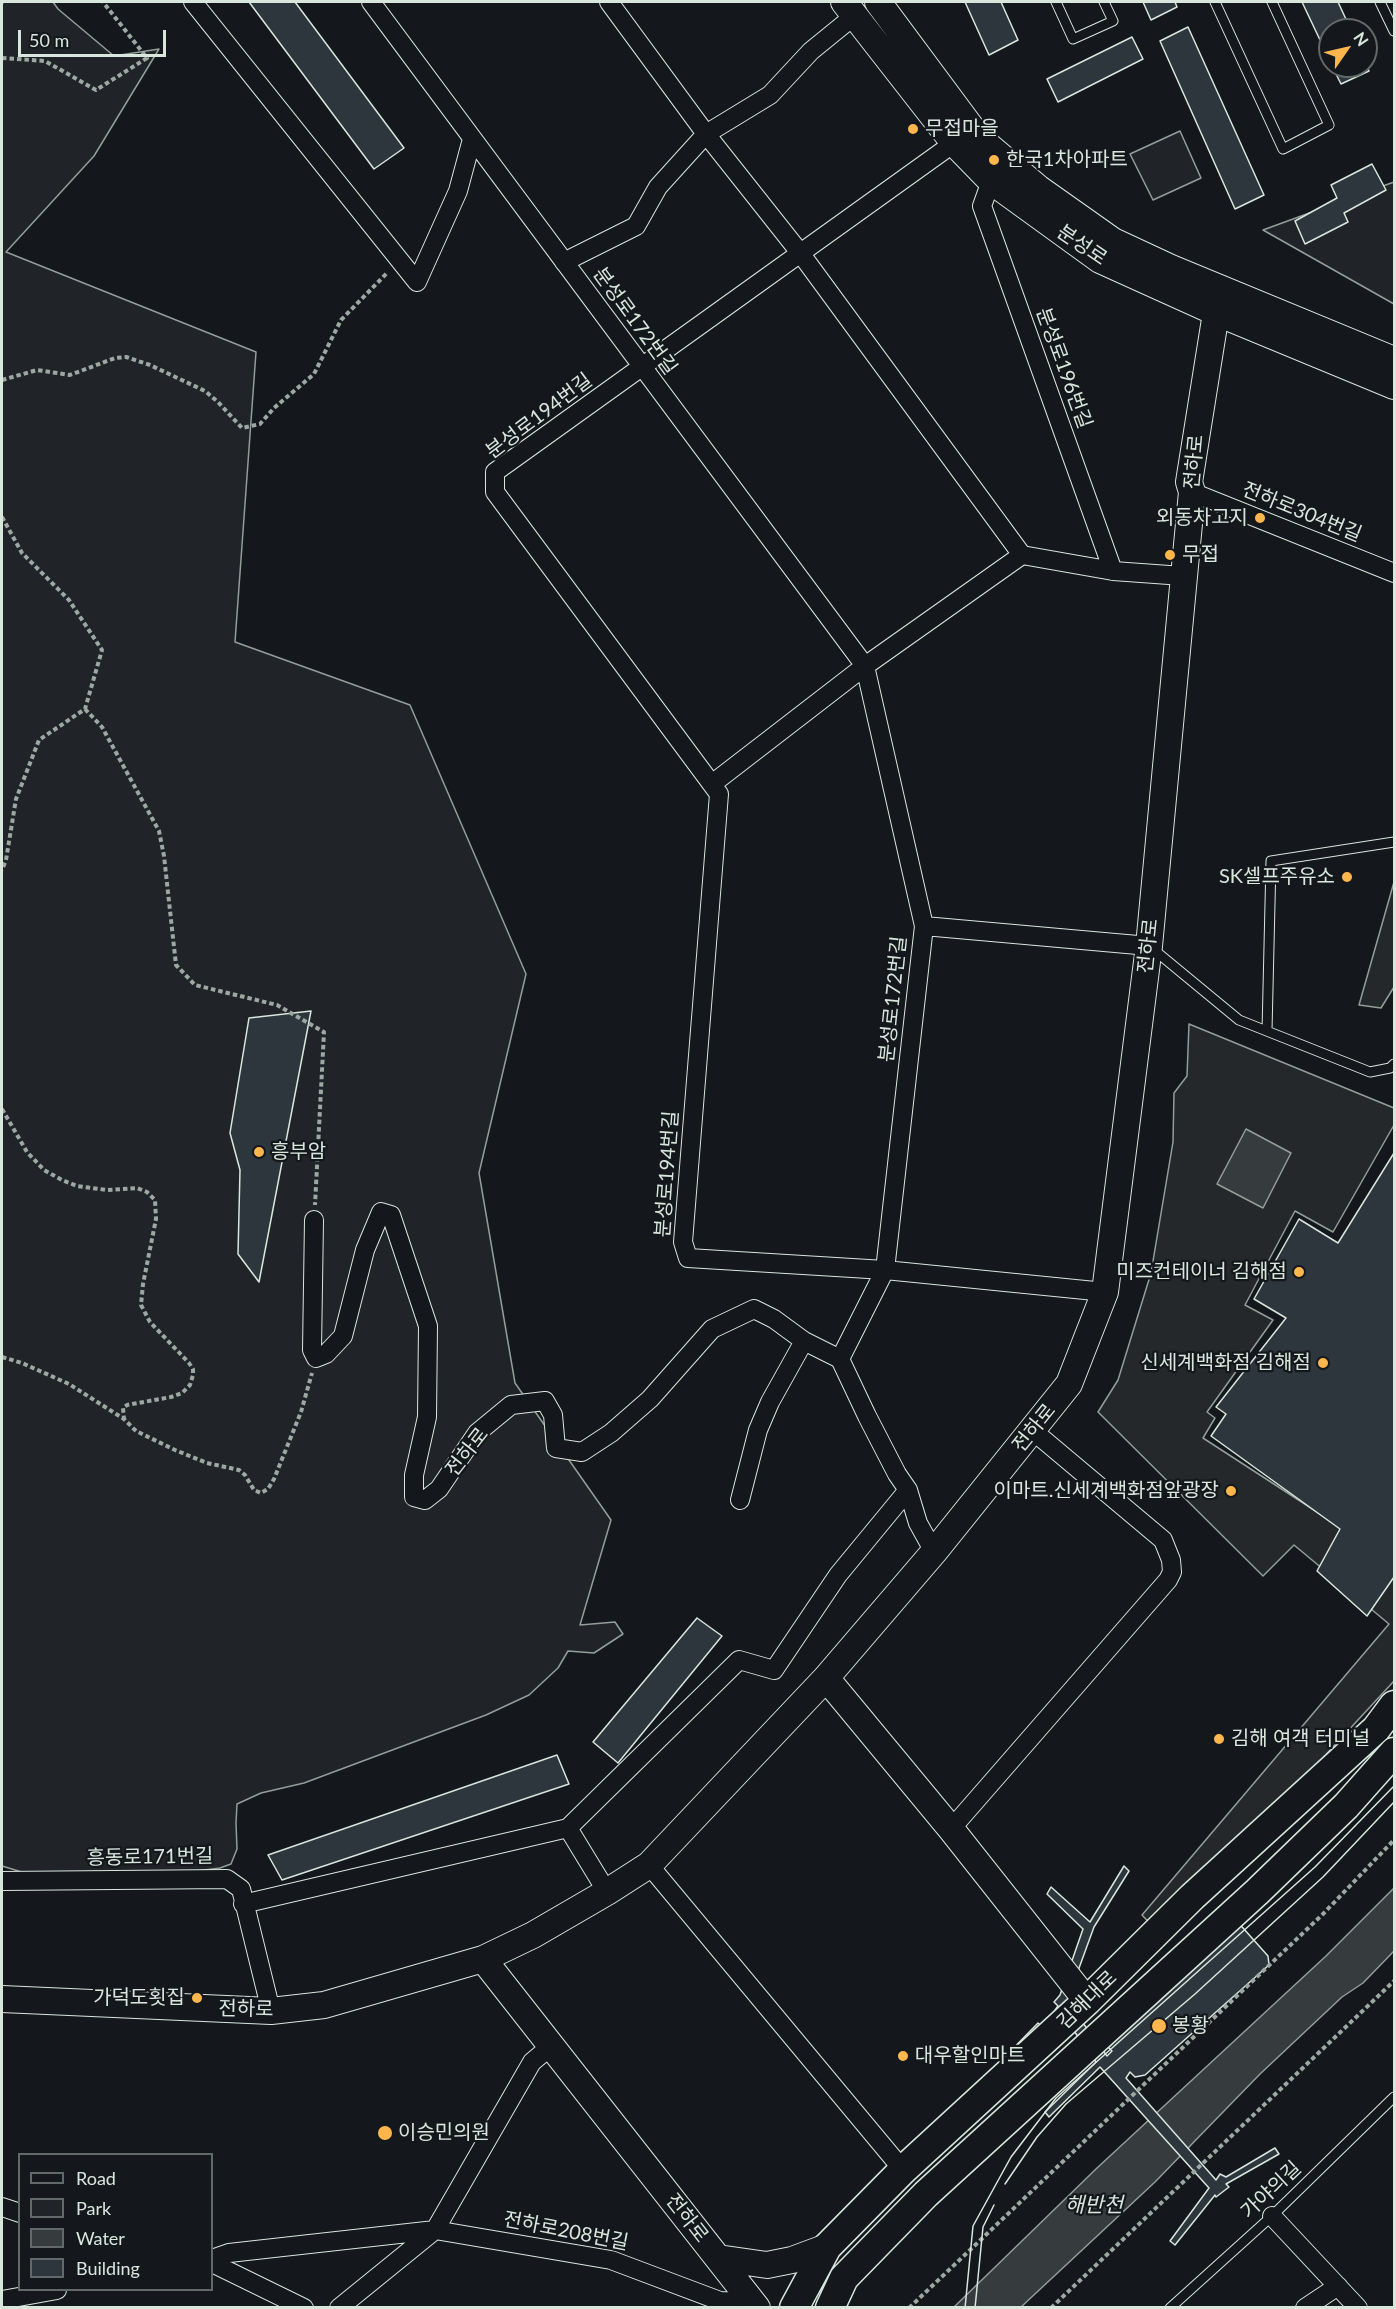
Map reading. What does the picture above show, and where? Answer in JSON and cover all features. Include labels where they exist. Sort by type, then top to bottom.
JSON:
[{"type":"main road","name":"분성로","points":[[878,2],[979,138],[1038,188],[1113,241],[1217,300],[1395,386]]},
{"type":"main road","name":"분성로","points":[[849,9],[954,143],[991,181],[1100,260],[1395,360]]},
{"type":"main road","name":"전하로","points":[[2,1999],[271,2011],[324,2005],[483,1959],[533,1935],[649,1865],[826,1678],[934,1551],[1069,1384],[1105,1292],[1149,946],[1192,492],[1189,482],[1217,300]]},
{"type":"main road","points":[[826,1678],[951,1829],[1087,2001]]},
{"type":"main road","name":"김해대로","points":[[794,2307],[827,2247],[903,2170],[1087,2001],[1192,1897],[1376,1729],[1395,1705]]},
{"type":"main road","name":"김해대로","points":[[830,2307],[844,2278],[926,2194],[1257,1892],[1346,1806],[1395,1752]]},
{"type":"main road","name":"전하로","points":[[483,1959],[756,2305]]},
{"type":"main road","points":[[718,2258],[767,2265],[792,2260],[827,2247]]},
{"type":"street","points":[[193,2],[417,282],[458,191],[472,139]]},
{"type":"street","name":"분성로172번길","points":[[371,2],[641,368],[865,666],[924,926],[885,1270]]},
{"type":"street","points":[[609,2],[706,134],[801,254],[1022,555],[1113,570],[1183,576]]},
{"type":"street","points":[[564,262],[636,226],[658,187],[706,134],[770,95],[849,9]]},
{"type":"street","name":"분성로194번길","points":[[954,143],[495,472],[495,492],[718,794],[683,1242],[688,1258],[885,1270],[1105,1292]]},
{"type":"street","name":"분성로196번길","points":[[991,181],[982,206],[1113,570]]},
{"type":"street","name":"전하로304번길","points":[[1192,492],[1395,573]]},
{"type":"street","points":[[712,784],[865,666],[1022,555]]},
{"type":"street","points":[[924,926],[1149,946]]},
{"type":"street","name":"전하로","points":[[316,1358],[326,1354],[343,1336],[365,1250],[381,1212],[391,1215],[428,1326],[428,1417],[414,1475],[414,1497],[425,1500],[439,1489],[477,1432],[511,1405],[545,1401],[553,1415],[556,1448],[582,1452],[611,1433],[650,1399],[712,1329],[754,1309],[774,1319],[804,1341],[840,1359]]},
{"type":"street","points":[[314,1220],[312,1350],[316,1358]]},
{"type":"street","points":[[885,1270],[840,1359],[872,1426],[908,1490],[918,1523],[934,1551]]},
{"type":"street","points":[[740,1500],[758,1430],[770,1402],[804,1341]]},
{"type":"street","points":[[951,1829],[1168,1580],[1172,1572],[1171,1560],[1163,1540],[1032,1430]]},
{"type":"street","points":[[243,1904],[568,1828],[739,1660],[774,1670],[838,1575],[908,1490]]},
{"type":"street","points":[[568,1828],[607,1892]]},
{"type":"street","points":[[649,1865],[903,2170]]},
{"type":"street","name":"흥동로171번길","points":[[2,1881],[227,1879],[241,1889],[271,2011]]},
{"type":"street","points":[[339,2307],[435,2230],[532,2062],[552,2046]]},
{"type":"street","points":[[2,2207],[18,2212]]},
{"type":"street","points":[[1272,2216],[1358,2307]]},
{"type":"street","name":"전하로208번길","points":[[213,2261],[230,2253],[435,2230],[611,2260],[720,2301],[756,2305]]},
{"type":"street","points":[[213,2262],[304,2307]]},
{"type":"street","points":[[1305,2307],[1338,2286]]},
{"type":"street","points":[[2,2300],[47,2291]]},
{"type":"lane","points":[[1056,2],[1073,39],[1113,21],[1104,2]]},
{"type":"lane","points":[[1215,2],[1283,148],[1329,125],[1272,2]]},
{"type":"lane","points":[[1380,2],[1395,31]]},
{"type":"lane","points":[[1267,1031],[1271,861],[1395,842]]},
{"type":"lane","points":[[1149,946],[1239,1020],[1370,1072],[1390,1068],[1395,1064]]},
{"type":"lane","name":"가야의길","points":[[1170,2307],[1272,2216],[1395,2097]]},
{"type":"path","points":[[2,58],[45,61],[96,90],[147,58],[103,2]]},
{"type":"path","points":[[2,380],[37,370],[70,375],[115,358],[126,357],[150,365],[205,392],[219,402],[242,428],[260,424],[274,408],[314,375],[341,320],[399,260]]},
{"type":"path","points":[[2,517],[22,553],[69,600],[102,650],[86,710],[39,740],[16,799],[6,860],[2,870]]},
{"type":"path","points":[[86,710],[102,727],[159,831],[176,964],[195,985],[278,1005],[324,1032],[314,1220]]},
{"type":"path","points":[[2,1109],[27,1152],[44,1170],[77,1186],[107,1190],[137,1188],[147,1192],[155,1200],[156,1219],[141,1305],[150,1322],[189,1363],[193,1369],[193,1375],[189,1385],[182,1393],[127,1405],[123,1408],[124,1419]]},
{"type":"path","points":[[2,1357],[22,1363],[69,1384],[124,1419],[136,1431],[175,1450],[207,1463],[239,1470],[256,1492],[263,1493],[274,1479],[301,1412],[316,1358]]},
{"type":"path","points":[[909,2307],[1323,1914],[1395,1840]]},
{"type":"path","points":[[1051,2307],[1395,1981]]},
{"type":"green space","points":[[4,2],[53,2],[58,9],[114,56],[159,49],[94,156],[6,252],[256,352],[235,642],[410,705],[526,974],[479,1173],[515,1383],[611,1520],[580,1625],[615,1622],[623,1634],[594,1653],[568,1651],[558,1668],[529,1695],[486,1715],[304,1783],[261,1793],[237,1804],[237,1849],[231,1864],[220,1868],[71,1887],[2,1866],[2,4]]},
{"type":"green space","points":[[1180,131],[1201,178],[1153,200],[1130,154]]},
{"type":"green space","points":[[1394,182],[1394,304],[1263,230]]},
{"type":"shaded area","points":[[1394,882],[1394,987],[1381,1008],[1359,1005]]},
{"type":"shaded area","name":"이마트.신세계백화점앞광장","points":[[1189,1024],[1394,1108],[1394,1125],[1333,1232],[1295,1211],[1245,1305],[1273,1320],[1207,1412],[1215,1418],[1203,1438],[1394,1562],[1394,1681],[1160,1934],[1142,1915],[1389,1624],[1294,1545],[1263,1576],[1098,1412],[1118,1380],[1151,1273],[1173,1142],[1174,1093],[1187,1076]]},
{"type":"water","points":[[1246,1129],[1291,1153],[1263,1208],[1217,1184]]},
{"type":"water","name":"해반천","points":[[1394,1888],[1394,1951],[1363,1983],[1342,1997],[1260,2074],[1155,2182],[1021,2307],[953,2308],[1097,2168],[1326,1956]]},
{"type":"building","points":[[249,2],[295,2],[404,148],[374,169]]},
{"type":"building","points":[[965,2],[1001,2],[1018,40],[989,55]]},
{"type":"building","points":[[1143,2],[1175,2],[1177,7],[1151,20]]},
{"type":"building","points":[[1302,2],[1338,2],[1345,18],[1318,18],[1318,36]]},
{"type":"building","points":[[1188,27],[1264,195],[1235,209],[1160,41]]},
{"type":"building","points":[[1132,37],[1143,59],[1058,102],[1047,79]]},
{"type":"building","points":[[1338,78],[1354,78],[1341,84]]},
{"type":"building","points":[[1372,164],[1386,190],[1344,213],[1348,222],[1305,244],[1295,221],[1337,198],[1331,185]]},
{"type":"building","name":"흥부암","points":[[311,1011],[259,1282],[238,1254],[240,1170],[230,1133],[249,1018]]},
{"type":"building","name":"신세계백화점 김해점","points":[[1394,1153],[1394,1577],[1367,1616],[1317,1571],[1340,1529],[1211,1436],[1226,1414],[1216,1407],[1286,1318],[1254,1299],[1299,1219],[1338,1243]]},
{"type":"building","points":[[697,1618],[722,1636],[618,1763],[593,1742]]},
{"type":"building","points":[[557,1755],[569,1784],[282,1880],[268,1855]]},
{"type":"building","points":[[1124,1866],[1129,1871],[1094,1927],[1067,2001],[1107,2056],[1112,2051],[1101,2040],[1235,1919],[1268,1956],[1269,1965],[1145,2075],[1135,2077],[1130,2072],[1126,2078],[1216,2180],[1220,2174],[1226,2177],[1275,2148],[1279,2154],[1226,2184],[1229,2187],[1216,2197],[1215,2195],[1175,2245],[1170,2241],[1209,2188],[1100,2067],[1049,2117],[1045,2112],[1096,2062],[1062,2014],[999,2063],[1038,2023],[1043,2027],[1058,2006],[1054,2002],[1060,1995],[1083,1929],[1047,1894],[1051,1887],[1090,1922]]},
{"type":"tram line","points":[[965,2308],[973,2226],[1011,2157],[1056,2098],[1315,1867],[1394,1786]]},
{"type":"tram line","points":[[1005,2184],[1037,2137],[1066,2104],[1195,1994],[1323,1877],[1394,1802]]},
{"type":"tram line","points":[[975,2308],[983,2227],[994,2205]]},
{"type":"place","name":"무접마을","points":[[913,129]]},
{"type":"place","name":"한국1차아파트","points":[[994,160]]},
{"type":"place","name":"외동차고지","points":[[1260,518]]},
{"type":"place","name":"무접","points":[[1170,555]]},
{"type":"place","name":"SK셀프주유소","points":[[1347,877]]},
{"type":"place","name":"흥부암","points":[[259,1152]]},
{"type":"place","name":"미즈컨테이너 김해점","points":[[1299,1272]]},
{"type":"place","name":"신세계백화점 김해점","points":[[1323,1363]]},
{"type":"place","name":"이마트.신세계백화점앞광장","points":[[1231,1491]]},
{"type":"place","name":"김해 여객 터미널","points":[[1219,1739]]},
{"type":"place","name":"가덕도횟집","points":[[197,1998]]},
{"type":"place","name":"봉황","points":[[1159,2026]]},
{"type":"place","name":"대우할인마트","points":[[903,2056]]},
{"type":"place","name":"이승민의원","points":[[385,2133]]}]
